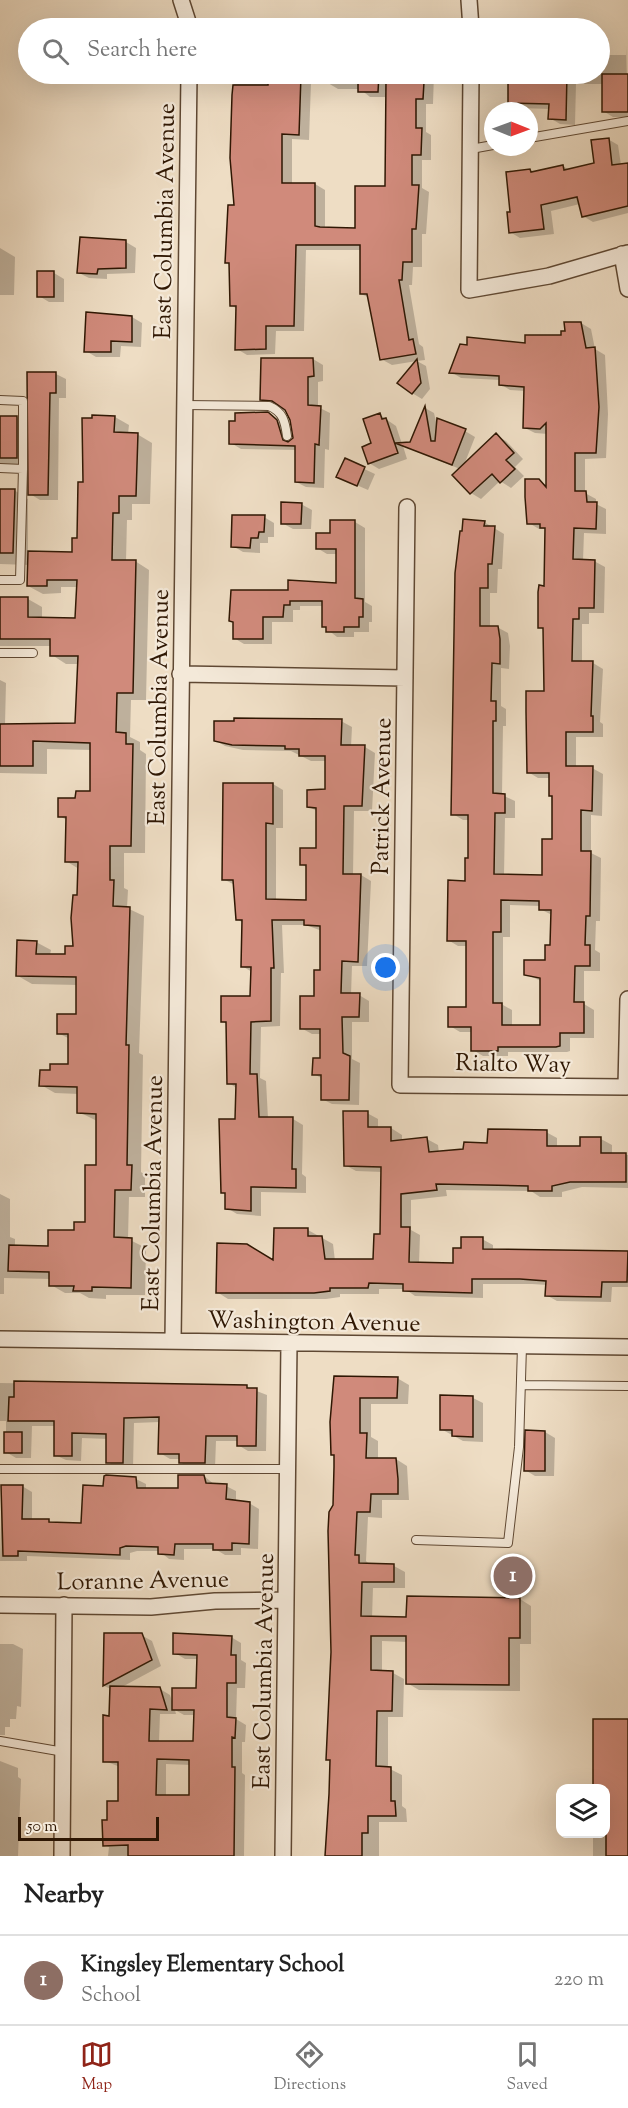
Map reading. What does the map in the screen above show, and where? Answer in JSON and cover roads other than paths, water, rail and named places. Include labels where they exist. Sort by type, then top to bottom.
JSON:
[{"type":"street","points":[[181,0],[186,18]]},
{"type":"street","points":[[469,0],[470,18]]},
{"type":"street","name":"East Columbia Avenue","points":[[173,1341],[189,84]]},
{"type":"street","points":[[471,84],[469,290],[549,276],[625,253],[628,289]]},
{"type":"street","name":"Patrick Avenue","points":[[400,1084],[407,507]]},
{"type":"street","points":[[180,674],[405,678]]},
{"type":"street","name":"Rialto Way","points":[[400,1084],[626,1087],[628,999]]},
{"type":"street","name":"Washington Avenue","points":[[0,1339],[628,1347]]},
{"type":"street","name":"East Columbia Avenue","points":[[283,1856],[289,1343]]},
{"type":"street","name":"Loranne Avenue","points":[[0,1605],[151,1607],[216,1601],[286,1600]]},
{"type":"street","points":[[62,1856],[64,1605]]},
{"type":"lane","points":[[538,136],[628,121]]},
{"type":"lane","points":[[471,149],[484,147]]},
{"type":"lane","points":[[0,400],[23,401],[20,580],[0,580]]},
{"type":"lane","points":[[184,405],[269,406],[277,409],[285,419],[287,436]]},
{"type":"lane","points":[[0,468],[23,469]]},
{"type":"lane","points":[[0,653],[33,653]]},
{"type":"lane","points":[[416,1540],[508,1543],[519,1446],[522,1346]]},
{"type":"lane","points":[[520,1385],[628,1386]]},
{"type":"lane","points":[[0,1469],[288,1469]]},
{"type":"lane","points":[[0,1741],[64,1752]]},
{"type":"place","name":"Kingsley Elementary School","points":[[513,1576]]}]
